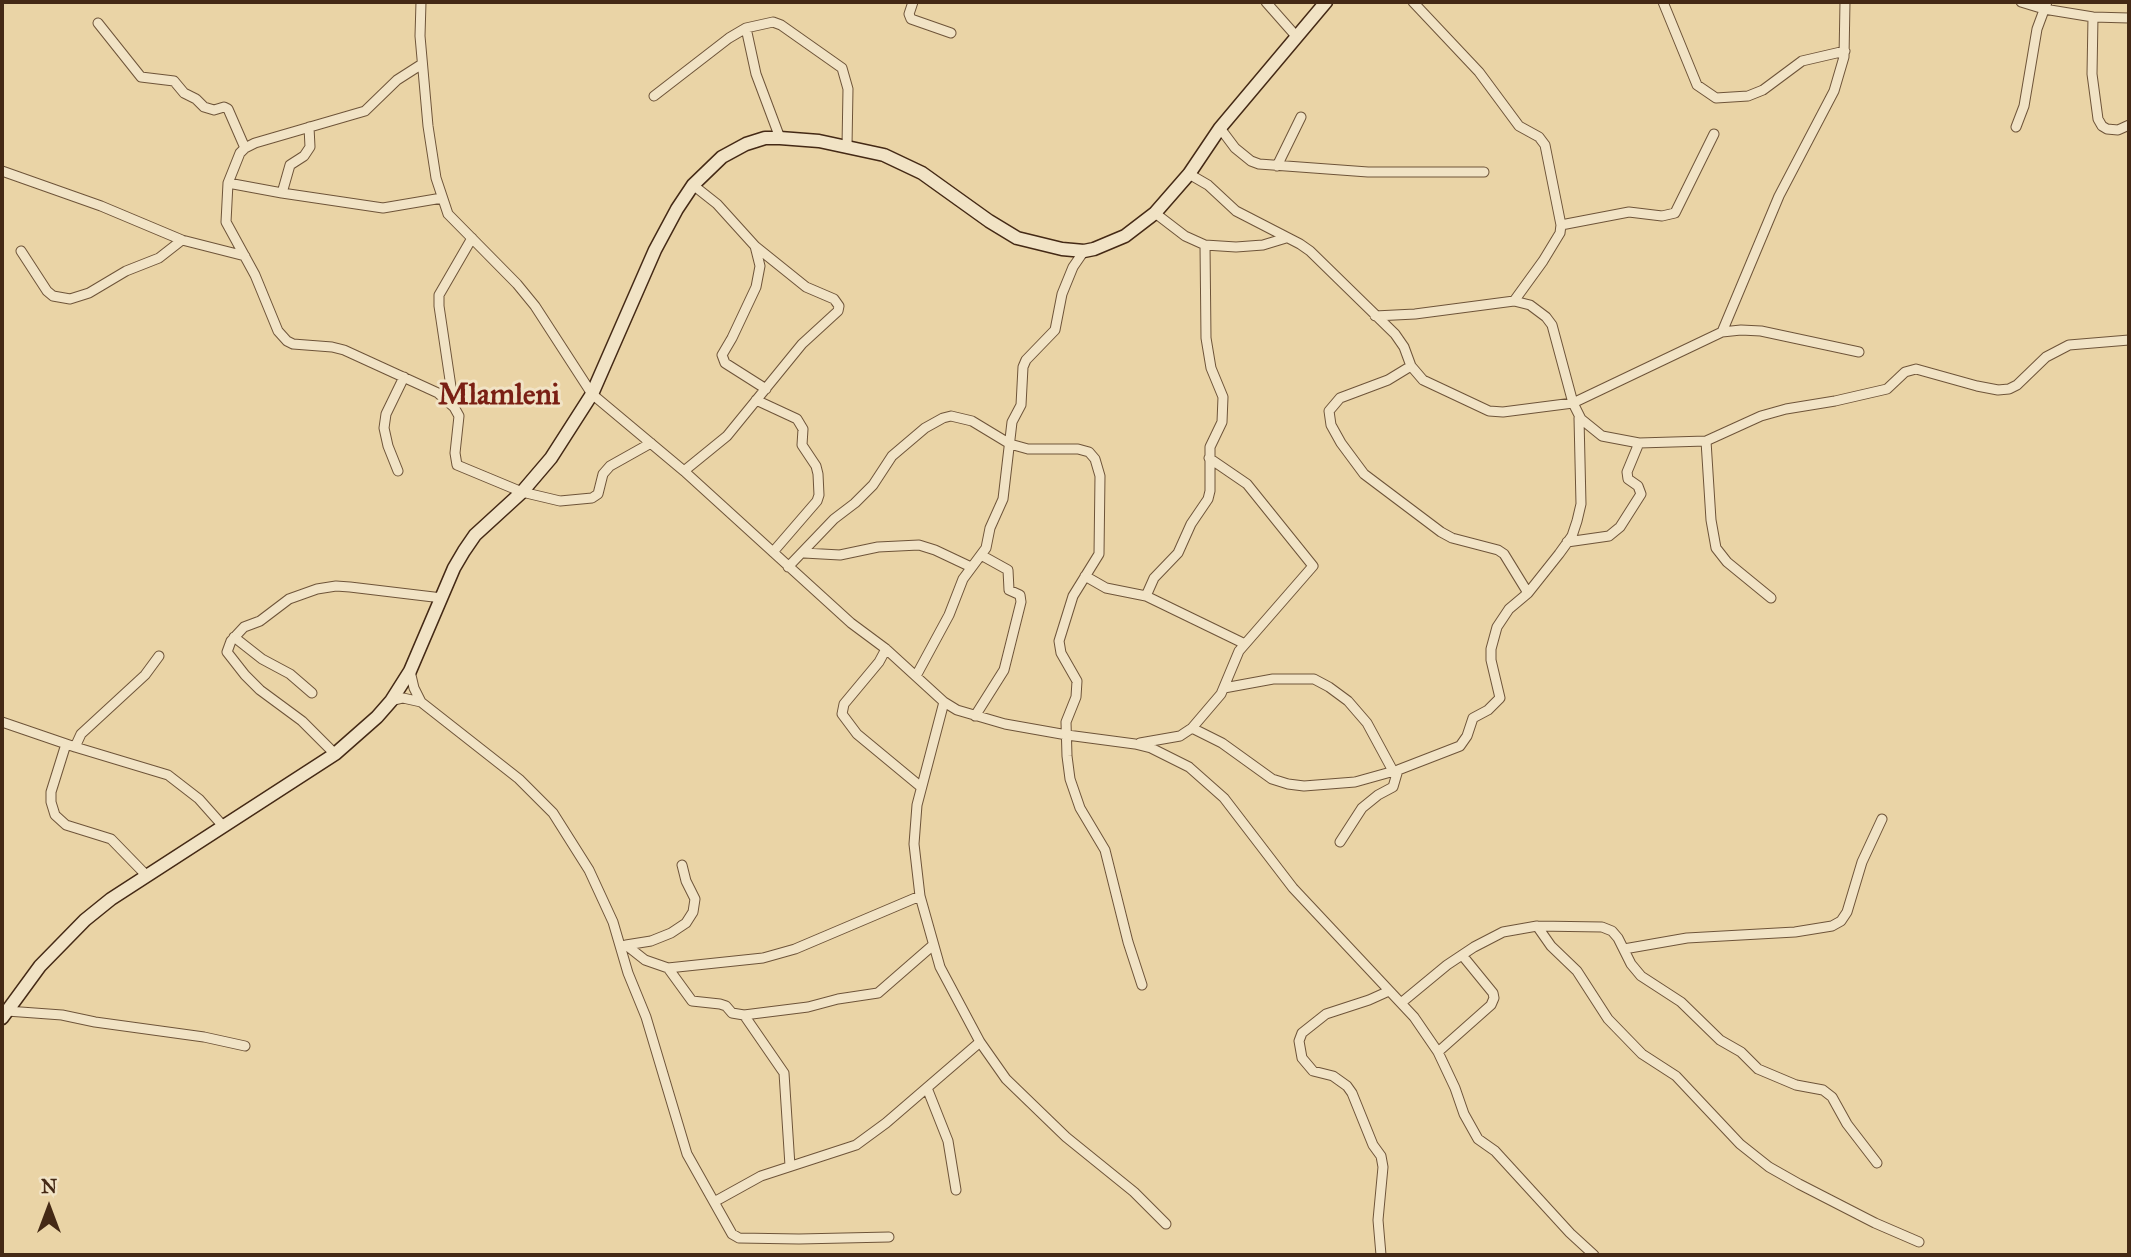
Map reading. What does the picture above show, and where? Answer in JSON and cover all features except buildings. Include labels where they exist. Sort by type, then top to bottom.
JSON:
[{"type":"main road","points":[[4,1014],[40,966],[85,920],[111,899],[335,754],[391,701],[410,671],[454,568],[475,535],[522,492],[551,458],[592,394],[655,250],[693,185],[722,157],[765,138],[847,146],[901,161],[1017,237],[1062,249],[1084,251],[1105,246],[1125,236],[1154,213],[1189,174],[1220,128],[1326,2]]},
{"type":"street","points":[[421,2],[422,64],[434,166],[450,218],[472,238],[534,306],[592,394],[684,471],[851,623],[886,649],[944,702],[975,716],[1067,735],[1152,748],[1189,767],[1224,798],[1293,888],[1414,1017],[1438,1052],[1464,1114],[1478,1139],[1495,1151],[1570,1233],[1594,1255]]},
{"type":"street","points":[[914,2],[909,14],[911,19],[951,33]]},
{"type":"street","points":[[1266,2],[1296,36]]},
{"type":"street","points":[[1412,2],[1479,72],[1519,126],[1539,137],[1545,145],[1561,225],[1556,242],[1514,301]]},
{"type":"street","points":[[1663,2],[1697,85],[1716,98],[1756,93],[1802,61],[1845,51]]},
{"type":"street","points":[[1722,332],[1779,196],[1834,91],[1845,51],[1844,2]]},
{"type":"street","points":[[2021,2],[2093,17],[2129,18]]},
{"type":"street","points":[[2016,127],[2024,106],[2037,29],[2045,5]]},
{"type":"street","points":[[2093,17],[2092,74],[2098,119],[2107,129],[2118,130],[2129,125]]},
{"type":"street","points":[[98,23],[141,77],[174,81],[184,93],[204,107],[214,110],[223,107],[228,109],[245,148]]},
{"type":"street","points":[[654,96],[746,28],[766,23],[781,25],[842,68],[848,89],[847,146]]},
{"type":"street","points":[[746,28],[756,74],[780,138]]},
{"type":"street","points":[[422,64],[397,80],[365,111],[245,148],[236,160],[228,183],[226,222],[245,256],[278,331],[287,341],[344,350],[438,394],[454,407]]},
{"type":"street","points":[[1277,166],[1301,117]]},
{"type":"street","points":[[282,193],[290,165],[308,151],[309,127]]},
{"type":"street","points":[[1220,128],[1235,148],[1251,161],[1277,166],[1368,172],[1483,172]]},
{"type":"street","points":[[1561,225],[1629,212],[1662,216],[1675,214],[1714,134]]},
{"type":"street","points":[[2,172],[102,206],[182,240],[245,256]]},
{"type":"street","points":[[1189,174],[1208,185],[1236,211],[1310,251],[1405,347],[1411,366],[1430,385],[1496,412],[1573,403],[1722,332],[1761,331],[1859,352]]},
{"type":"street","points":[[228,183],[383,208],[442,198]]},
{"type":"street","points":[[684,471],[727,436],[802,344],[834,315],[839,306],[828,296],[806,287],[755,246],[717,204],[693,185]]},
{"type":"street","points":[[1154,213],[1185,236],[1205,245],[1263,245],[1286,237]]},
{"type":"street","points":[[472,238],[439,295],[454,407],[459,416],[455,453],[457,465],[522,492],[560,501],[592,498],[598,494],[603,474],[610,466],[651,443]]},
{"type":"street","points":[[22,251],[47,291],[53,296],[70,299],[89,293],[127,271],[159,258],[182,240]]},
{"type":"street","points":[[1146,596],[1154,578],[1178,553],[1191,524],[1208,499],[1210,447],[1222,422],[1223,397],[1212,368],[1206,338],[1205,245]]},
{"type":"street","points":[[755,246],[760,266],[756,287],[722,355],[725,363],[766,389]]},
{"type":"street","points":[[916,676],[940,635],[957,592],[981,555],[1003,499],[1012,422],[1021,404],[1023,367],[1027,359],[1055,330],[1062,294],[1073,267],[1084,251]]},
{"type":"street","points":[[1375,316],[1415,314],[1514,301],[1530,305],[1552,325],[1573,403],[1585,424],[1602,436],[1639,443],[1706,441],[1761,416],[1887,388],[1911,370],[1920,369],[1988,388],[2009,389],[2017,385],[2046,357],[2069,345],[2129,340]]},
{"type":"street","points":[[1411,366],[1388,380],[1340,398],[1329,411],[1331,425],[1364,474],[1441,532],[1504,554],[1528,593]]},
{"type":"street","points":[[398,471],[384,428],[386,414],[404,377]]},
{"type":"street","points":[[756,400],[797,419],[803,429],[802,446],[816,466],[818,474],[817,501],[773,552]]},
{"type":"street","points":[[1192,728],[1222,743],[1272,779],[1304,786],[1354,782],[1396,770],[1460,746],[1467,736],[1473,718],[1488,710],[1500,698],[1492,670],[1494,637],[1509,609],[1528,593],[1567,542],[1577,521],[1581,504],[1578,413]]},
{"type":"street","points":[[789,566],[834,519],[873,485],[892,456],[925,428],[943,418],[951,416],[972,421],[1010,444],[1036,450],[1078,449],[1088,452],[1095,459],[1100,476],[1099,554],[1073,596],[1059,640],[1061,653],[1077,681],[1076,697],[1066,722],[1070,779],[1090,828],[1105,850],[1128,942],[1142,985]]},
{"type":"street","points":[[1706,441],[1711,520],[1716,548],[1727,562],[1771,598]]},
{"type":"street","points":[[1567,542],[1609,536],[1619,527],[1641,494],[1638,486],[1628,479],[1627,472],[1639,443]]},
{"type":"street","points":[[1135,744],[1180,736],[1192,728],[1224,688],[1239,651],[1314,566],[1247,484],[1209,458]]},
{"type":"street","points":[[804,553],[840,555],[878,547],[919,545],[971,567]]},
{"type":"street","points":[[975,716],[1004,670],[1021,602],[1020,595],[1009,590],[1008,570],[981,555]]},
{"type":"street","points":[[1085,576],[1093,578],[1106,588],[1146,596],[1245,644]]},
{"type":"street","points":[[335,754],[302,721],[245,676],[227,652],[234,637],[244,627],[260,621],[289,599],[317,589],[351,587],[442,598]]},
{"type":"street","points":[[234,637],[262,659],[290,674],[312,693]]},
{"type":"street","points":[[886,649],[844,704],[842,714],[858,734],[921,788]]},
{"type":"street","points":[[147,876],[111,839],[65,825],[55,815],[51,792],[70,746],[145,675],[159,656]]},
{"type":"street","points":[[410,671],[421,702],[519,779],[552,813],[589,870],[623,946],[628,973],[658,1052],[684,1144],[699,1179],[729,1230],[736,1237],[889,1237]]},
{"type":"street","points":[[1224,688],[1273,679],[1314,679],[1348,701],[1367,723],[1396,770],[1394,788],[1377,795],[1362,808],[1340,842]]},
{"type":"street","points":[[391,701],[403,698],[421,702]]},
{"type":"street","points":[[944,702],[921,788],[914,844],[920,896],[940,967],[980,1042],[1006,1079],[1066,1137],[1134,1192],[1166,1224]]},
{"type":"street","points":[[2,722],[70,746],[168,775],[199,799],[223,826]]},
{"type":"street","points":[[1624,949],[1687,938],[1795,932],[1832,926],[1841,921],[1847,912],[1862,862],[1882,819]]},
{"type":"street","points":[[623,946],[645,943],[671,933],[691,917],[695,899],[682,865]]},
{"type":"street","points":[[623,946],[645,960],[668,968],[763,958],[781,954],[920,896]]},
{"type":"street","points":[[1401,1003],[1462,955],[1503,932],[1536,926],[1602,928],[1612,931],[1641,976],[1681,1002],[1720,1040],[1741,1052],[1758,1069],[1796,1085],[1824,1090],[1832,1097],[1847,1124],[1877,1163]]},
{"type":"street","points":[[1536,926],[1551,946],[1577,971],[1608,1019],[1642,1054],[1676,1076],[1740,1144],[1769,1167],[1799,1184],[1919,1242]]},
{"type":"street","points":[[668,968],[692,1001],[720,1004],[732,1013],[744,1015],[808,1007],[878,993],[932,946]]},
{"type":"street","points":[[1438,1052],[1492,1005],[1494,998],[1493,993],[1462,955]]},
{"type":"street","points":[[1381,1255],[1377,1220],[1383,1167],[1381,1156],[1373,1145],[1368,1126],[1352,1093],[1333,1076],[1313,1071],[1302,1058],[1299,1041],[1302,1033],[1326,1014],[1388,991]]},
{"type":"street","points":[[4,1014],[62,1015],[245,1046]]},
{"type":"street","points":[[744,1015],[784,1073],[790,1166]]},
{"type":"street","points":[[714,1202],[742,1185],[856,1145],[886,1123],[980,1042]]},
{"type":"street","points":[[927,1088],[948,1141],[956,1190]]},
{"type":"district","name":"Mlamleni","points":[[499,397]]}]
